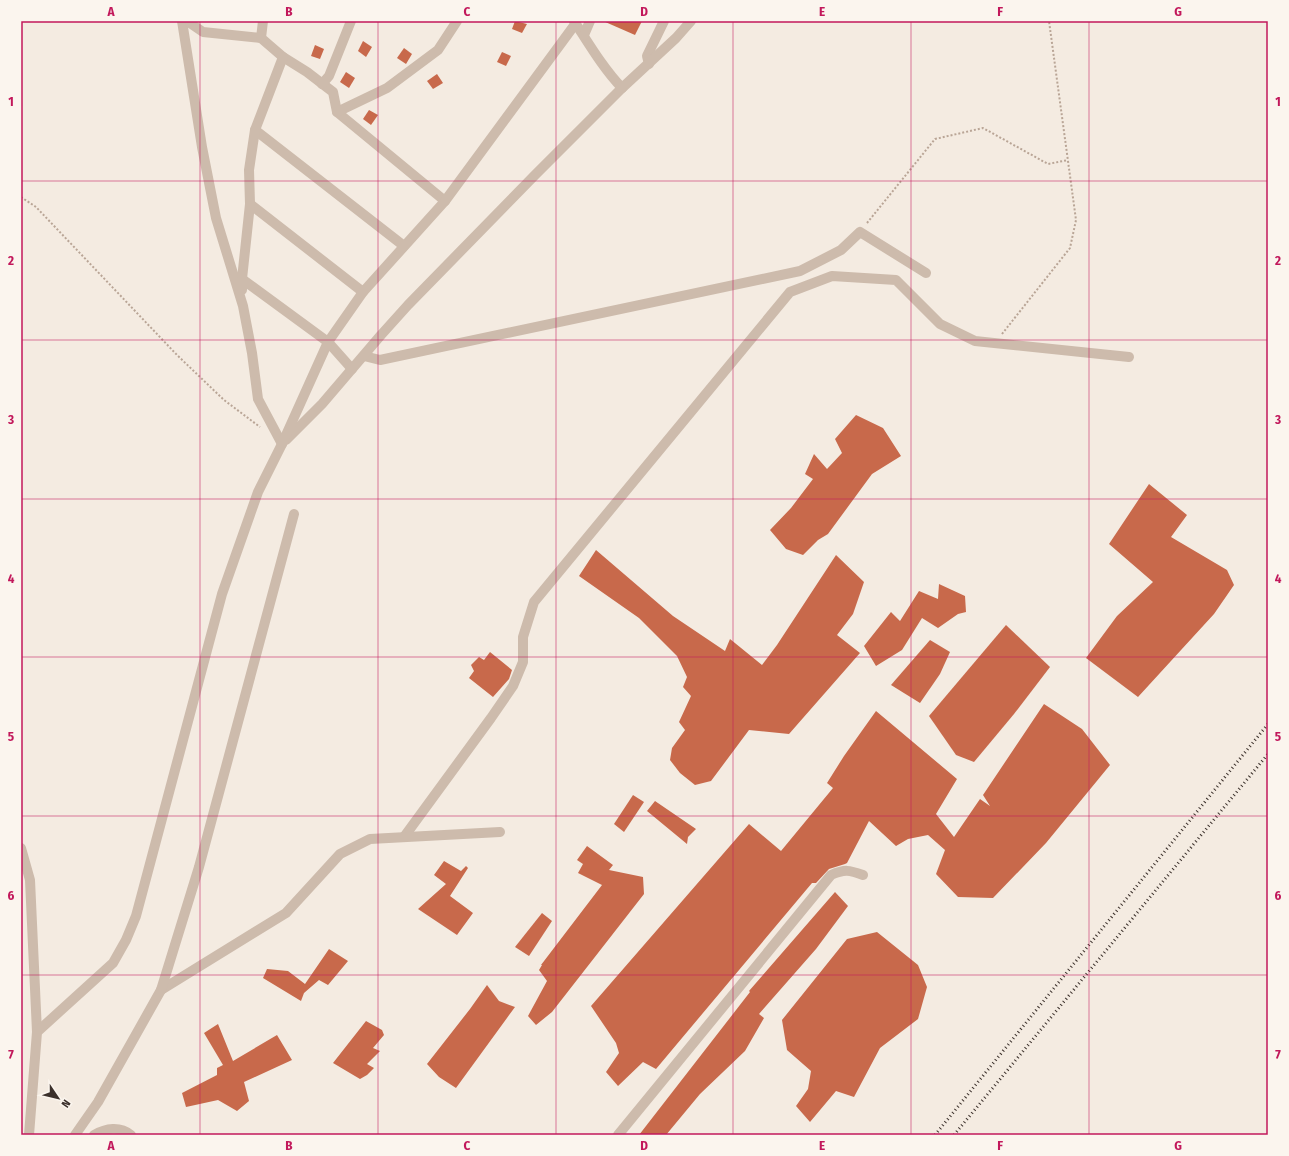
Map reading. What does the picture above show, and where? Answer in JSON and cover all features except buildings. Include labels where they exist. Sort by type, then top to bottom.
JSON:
[{"type":"street","points":[[182,21],[202,147],[216,218],[243,306],[252,353],[258,399],[282,444]]},
{"type":"street","points":[[187,21],[203,32],[262,38],[283,57],[333,92],[337,112],[444,201]]},
{"type":"street","points":[[262,38],[263,21]]},
{"type":"street","points":[[322,84],[329,76],[351,21]]},
{"type":"street","points":[[337,112],[386,88],[438,50],[457,21]]},
{"type":"street","points":[[584,35],[590,21]]},
{"type":"street","points":[[649,64],[647,56],[664,21]]},
{"type":"street","points":[[282,444],[322,404],[408,305],[530,180],[622,88],[676,38],[691,21]]},
{"type":"street","points":[[37,1032],[113,963],[126,940],[136,916],[222,594],[258,492],[282,444],[328,342],[363,292],[444,201],[575,22],[613,79],[622,88]]},
{"type":"street","points":[[243,306],[242,278],[250,204],[249,170],[255,130],[283,57]]},
{"type":"street","points":[[255,130],[404,246]]},
{"type":"street","points":[[250,204],[363,292]]},
{"type":"street","points":[[364,356],[380,360],[800,271],[841,250],[860,232],[926,273]]},
{"type":"street","points":[[404,837],[492,718],[513,686],[523,662],[523,637],[534,602],[790,292],[832,276],[896,280],[940,324],[975,341],[1129,357]]},
{"type":"street","points":[[242,278],[328,342],[352,369]]},
{"type":"street","points":[[75,1135],[98,1102],[161,990],[199,867],[294,514]]},
{"type":"street","points":[[161,990],[286,914],[340,854],[370,839],[500,832]]},
{"type":"street","points":[[21,848],[30,880],[37,1032],[29,1135]]},
{"type":"street","points":[[618,1135],[831,875],[842,870],[852,871],[863,875]]},
{"type":"street","points":[[94,1135],[102,1130],[113,1128],[127,1132],[131,1135]]},
{"type":"path","points":[[995,343],[1070,248],[1076,220],[1049,21]]},
{"type":"path","points":[[860,232],[935,139],[983,128],[1048,164],[1068,160]]},
{"type":"path","points":[[21,197],[36,207],[172,349],[224,400],[265,431]]},
{"type":"railway","points":[[935,1135],[1268,724]]},
{"type":"railway","points":[[954,1135],[1268,754]]}]
